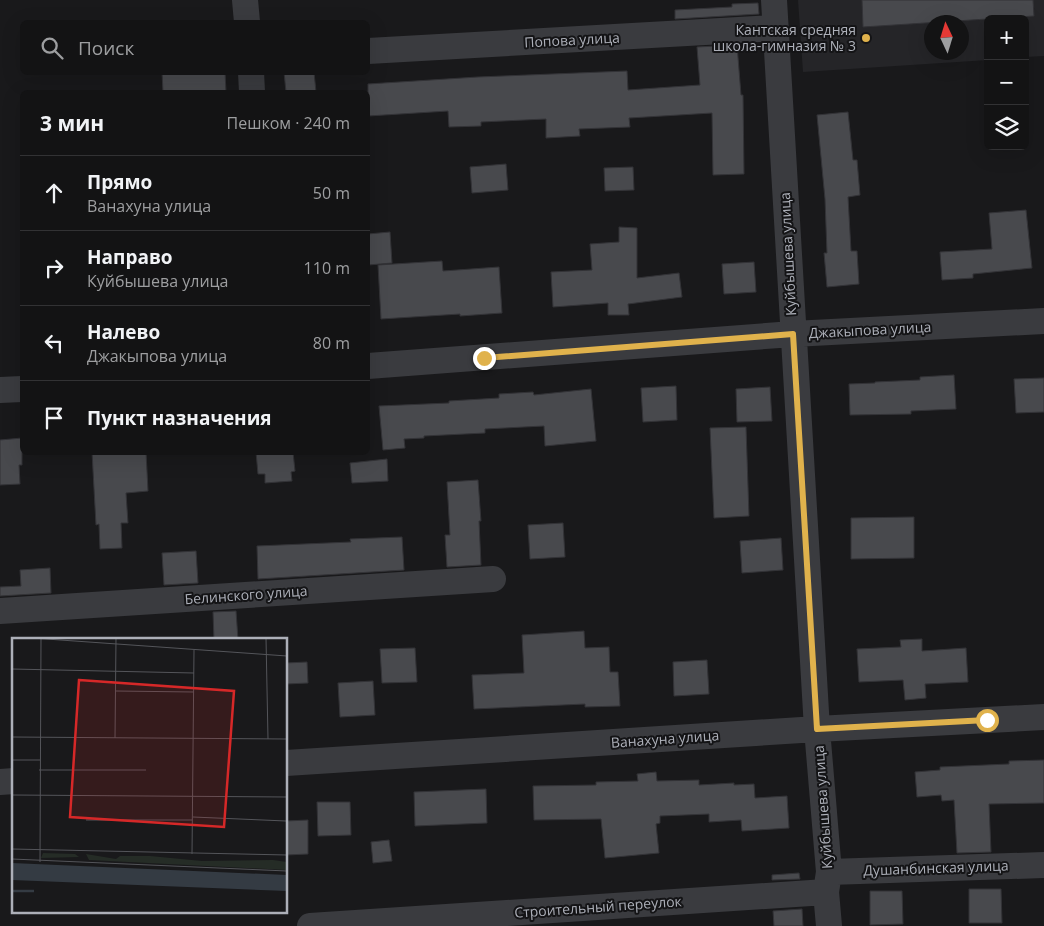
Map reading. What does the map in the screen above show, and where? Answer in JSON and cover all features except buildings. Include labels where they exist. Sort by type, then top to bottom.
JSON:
[{"type":"street","points":[[245,0],[247,20]]},
{"type":"street","name":"Куйбышева улица","points":[[774,0],[829,926]]},
{"type":"street","name":"Попова улица","points":[[370,51],[776,28]]},
{"type":"street","points":[[251,75],[252,90]]},
{"type":"street","name":"Джакыпова улица","points":[[370,366],[793,334],[1044,321]]},
{"type":"street","points":[[0,390],[20,389]]},
{"type":"street","name":"Белинского улица","points":[[0,611],[493,579]]},
{"type":"street","name":"Ванахуна улица","points":[[288,763],[1044,716]]},
{"type":"street","name":"Душанбинская улица","points":[[827,882],[1044,865]]},
{"type":"street","name":"Строительный переулок","points":[[310,926],[827,882]]},
{"type":"shaded area","name":"Кантская средняя школа-гимназия № 3","points":[[798,0],[1044,0],[1044,56],[1029,57],[1029,15],[984,15],[984,60],[803,72]]},
{"type":"place","name":"Кантская средняя школа-гимназия № 3","points":[[866,38]]},
{"type":"route","points":[[484,358],[793,334],[817,729],[987,720]]}]
